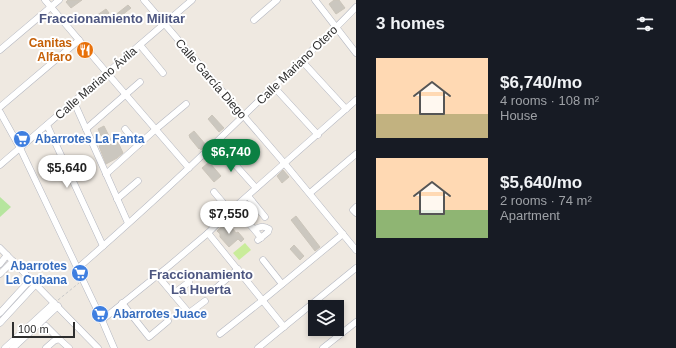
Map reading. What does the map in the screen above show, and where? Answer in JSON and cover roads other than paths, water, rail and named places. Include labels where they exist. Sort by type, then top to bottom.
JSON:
[{"type":"street","points":[[45,0],[189,168]]},
{"type":"street","points":[[0,50],[59,0]]},
{"type":"street","name":"Calle García Diego","points":[[144,0],[285,164],[356,250]]},
{"type":"street","name":"Calle Mariano Ávila","points":[[0,164],[192,0]]},
{"type":"street","points":[[254,20],[277,0]]},
{"type":"street","points":[[315,0],[356,53]]},
{"type":"street","name":"Calle Mariano Otero","points":[[78,268],[189,168],[336,28],[356,7]]},
{"type":"street","points":[[0,107],[79,40]]},
{"type":"street","points":[[140,45],[163,73]]},
{"type":"street","points":[[301,60],[346,109]]},
{"type":"street","points":[[86,129],[140,82]]},
{"type":"street","points":[[274,87],[318,135]]},
{"type":"street","points":[[102,320],[208,233],[232,209],[356,100]]},
{"type":"street","points":[[74,102],[128,223]]},
{"type":"street","points":[[106,174],[186,104]]},
{"type":"street","points":[[0,113],[20,148],[78,268],[114,348]]},
{"type":"street","points":[[47,125],[103,246]]},
{"type":"street","points":[[125,130],[138,145]]},
{"type":"street","points":[[222,150],[256,188]]},
{"type":"street","points":[[310,194],[356,154]]},
{"type":"street","points":[[117,199],[138,182]]},
{"type":"street","points":[[214,192],[255,229],[260,239],[268,232],[269,229],[263,226],[255,229]]},
{"type":"street","points":[[248,196],[265,218]]},
{"type":"street","points":[[208,233],[284,327]]},
{"type":"street","points":[[220,334],[343,234]]},
{"type":"street","points":[[0,248],[98,348]]},
{"type":"street","points":[[0,264],[7,256]]},
{"type":"street","points":[[263,260],[282,284]]},
{"type":"street","points":[[0,274],[12,261]]},
{"type":"street","points":[[258,348],[356,268]]},
{"type":"street","points":[[215,289],[238,269]]},
{"type":"street","points":[[157,275],[189,313],[205,301]]},
{"type":"street","points":[[0,313],[31,279]]},
{"type":"street","points":[[174,294],[189,282]]},
{"type":"street","points":[[0,323],[36,284]]},
{"type":"street","points":[[9,302],[14,307]]},
{"type":"street","points":[[122,303],[149,336],[168,321]]},
{"type":"street","points":[[5,348],[56,305]]},
{"type":"street","points":[[13,348],[56,305]]},
{"type":"street","points":[[323,348],[356,322]]},
{"type":"street","points":[[46,326],[69,348]]},
{"type":"street","points":[[46,348],[54,341],[59,339]]},
{"type":"place","name":"Canitas Alfaro","points":[[85,50]]},
{"type":"place","name":"Abarrotes La Fanta","points":[[22,139]]},
{"type":"place","name":"Abarrotes La Cubana","points":[[80,273]]},
{"type":"place","name":"Abarrotes Juace","points":[[100,314]]},
{"type":"district","name":"Fraccionamiento Militar","points":[[112,18]]},
{"type":"district","name":"Fraccionamiento La Huerta","points":[[201,282]]}]
